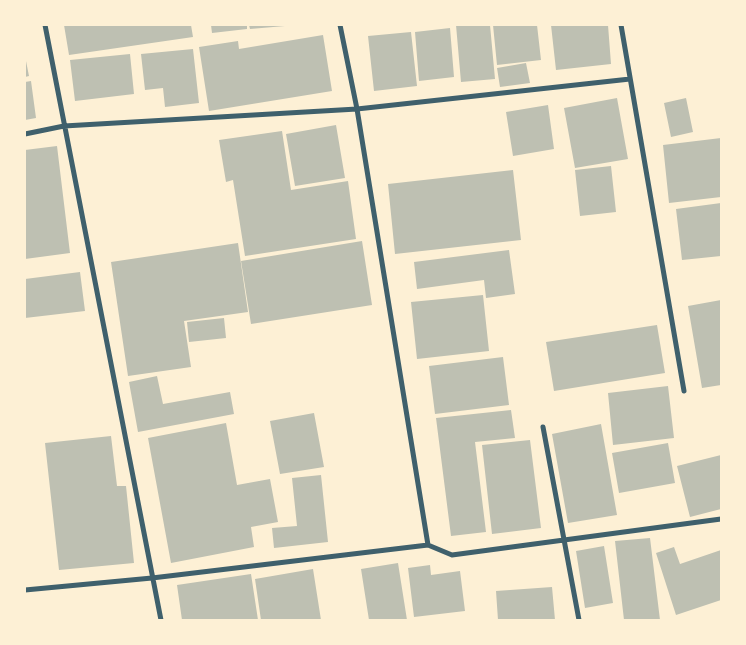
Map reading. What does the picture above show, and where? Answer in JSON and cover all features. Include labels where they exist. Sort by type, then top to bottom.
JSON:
[{"type":"street","points":[[45,25],[161,620]]},
{"type":"street","points":[[340,25],[357,109],[428,545]]},
{"type":"street","points":[[621,25],[684,391]]},
{"type":"street","points":[[25,134],[64,126],[357,109],[630,79]]},
{"type":"street","points":[[543,427],[579,620]]},
{"type":"street","points":[[25,590],[152,578],[428,545],[452,555],[563,542],[721,519]]},
{"type":"building","points":[[64,25],[191,25],[193,37],[69,55]]},
{"type":"building","points":[[211,25],[247,25],[247,29],[212,33]]},
{"type":"building","points":[[249,25],[285,25],[285,26],[250,29]]},
{"type":"building","points":[[456,25],[490,25],[495,79],[461,82]]},
{"type":"building","points":[[493,25],[537,25],[541,60],[497,65]]},
{"type":"building","points":[[551,25],[608,25],[611,64],[556,70]]},
{"type":"building","points":[[450,28],[454,77],[419,81],[415,32]]},
{"type":"building","points":[[411,32],[417,86],[374,91],[368,36]]},
{"type":"building","points":[[323,35],[332,91],[209,111],[199,47],[238,41],[239,49]]},
{"type":"building","points":[[193,49],[199,103],[165,107],[163,88],[145,90],[141,54]]},
{"type":"building","points":[[130,54],[134,94],[75,101],[70,60]]},
{"type":"building","points":[[25,56],[29,76],[25,77]]},
{"type":"building","points":[[526,63],[530,83],[500,87],[497,68]]},
{"type":"building","points":[[31,81],[36,118],[25,120],[25,82]]},
{"type":"building","points":[[617,98],[628,159],[575,168],[564,108]]},
{"type":"building","points":[[686,98],[693,132],[671,137],[664,103]]},
{"type":"building","points":[[548,105],[554,149],[513,156],[506,112]]},
{"type":"building","points":[[336,125],[345,178],[295,186],[286,134]]},
{"type":"building","points":[[282,131],[291,190],[348,181],[356,239],[245,256],[233,180],[226,182],[219,140]]},
{"type":"building","points":[[721,138],[721,197],[669,203],[663,145]]},
{"type":"building","points":[[57,146],[70,253],[25,259],[25,150]]},
{"type":"building","points":[[611,166],[616,212],[580,216],[575,170]]},
{"type":"building","points":[[513,170],[521,240],[395,254],[388,184]]},
{"type":"building","points":[[721,203],[721,256],[682,260],[676,209]]},
{"type":"building","points":[[362,241],[372,305],[251,324],[241,261]]},
{"type":"building","points":[[238,243],[248,312],[184,321],[191,367],[128,376],[111,262]]},
{"type":"building","points":[[509,250],[515,294],[486,298],[484,280],[417,289],[414,262]]},
{"type":"building","points":[[80,272],[85,311],[25,318],[25,279]]},
{"type":"building","points":[[483,295],[489,351],[417,359],[411,302]]},
{"type":"building","points":[[721,300],[721,385],[702,388],[688,306]]},
{"type":"building","points":[[224,318],[226,338],[189,342],[187,322]]},
{"type":"building","points":[[657,325],[665,373],[554,391],[546,342]]},
{"type":"building","points":[[503,357],[509,405],[435,414],[429,366]]},
{"type":"building","points":[[157,376],[163,404],[230,392],[234,414],[138,432],[129,382]]},
{"type":"building","points":[[668,386],[674,438],[613,445],[608,393]]},
{"type":"building","points":[[511,410],[515,438],[475,442],[486,532],[451,536],[436,418]]},
{"type":"building","points":[[314,413],[324,467],[280,474],[270,421]]},
{"type":"building","points":[[226,423],[237,485],[270,479],[278,522],[251,527],[254,547],[171,563],[148,438]]},
{"type":"building","points":[[601,424],[617,515],[568,523],[552,434]]},
{"type":"building","points":[[111,436],[117,486],[126,486],[134,563],[59,570],[45,443]]},
{"type":"building","points":[[530,440],[541,528],[492,534],[482,445]]},
{"type":"building","points":[[668,443],[675,483],[619,493],[612,453]]},
{"type":"building","points":[[721,455],[721,509],[690,517],[677,466]]},
{"type":"building","points":[[321,475],[328,542],[274,548],[272,528],[297,526],[292,478]]},
{"type":"building","points":[[650,538],[660,620],[624,620],[615,541]]},
{"type":"building","points":[[604,546],[613,603],[585,608],[576,551]]},
{"type":"building","points":[[674,547],[680,564],[721,550],[721,600],[676,615],[656,553]]},
{"type":"building","points":[[398,563],[407,620],[369,620],[361,569]]},
{"type":"building","points":[[430,565],[431,575],[460,571],[465,611],[414,617],[408,568]]},
{"type":"building","points":[[313,569],[321,620],[261,620],[255,579]]},
{"type":"building","points":[[251,574],[258,620],[182,620],[177,585]]},
{"type":"building","points":[[552,587],[555,620],[498,620],[496,591]]}]
